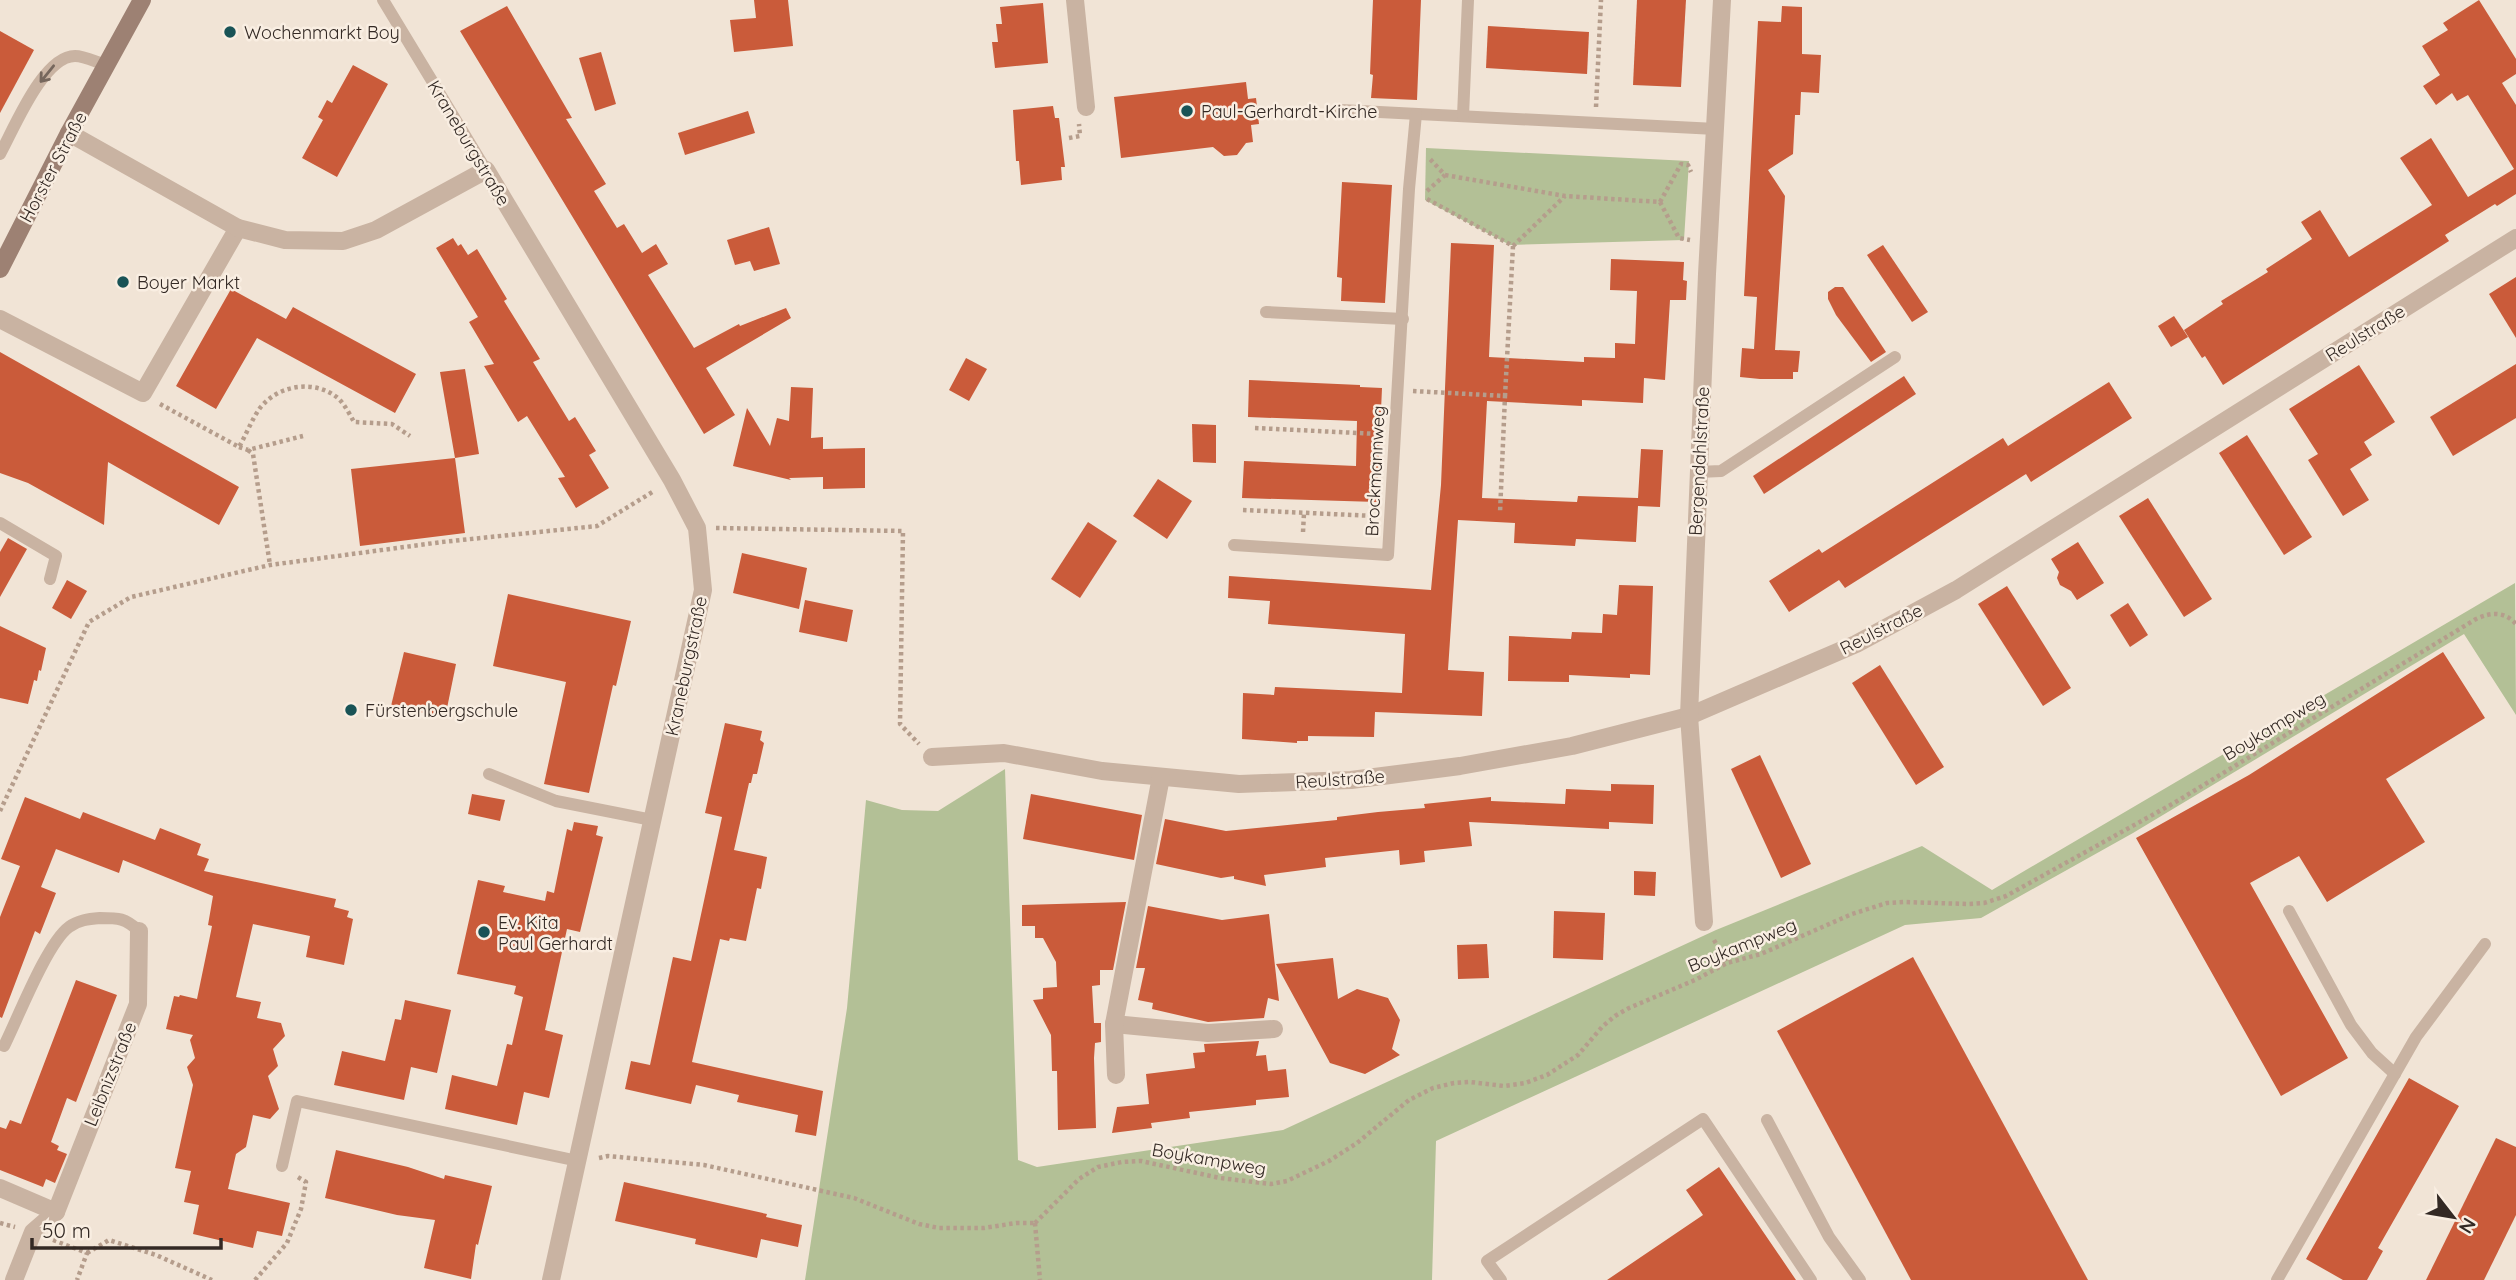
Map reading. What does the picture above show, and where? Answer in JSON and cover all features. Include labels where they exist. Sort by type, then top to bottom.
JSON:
[{"type":"main road","name":"Horster Straße","points":[[0,269],[69,133],[142,0]]},
{"type":"street","points":[[1075,0],[1086,107]]},
{"type":"street","name":"Bergendahlstraße","points":[[1704,922],[1689,716],[1698,472],[1722,0]]},
{"type":"street","points":[[69,133],[238,228],[285,240],[343,241],[376,230],[486,170]]},
{"type":"street","name":"Kraneburgstraße","points":[[486,170],[672,480],[697,528],[703,590],[551,1280]]},
{"type":"street","points":[[0,320],[143,393],[238,228]]},
{"type":"street","name":"Reulstraße","points":[[932,757],[1004,752],[1102,771],[1239,784],[1351,780],[1460,766],[1572,746],[1689,716],[1856,644],[1956,590],[2516,238]]},
{"type":"street","points":[[1116,1075],[1114,1024],[1161,777]]},
{"type":"street","name":"Leibnizstraße","points":[[14,1280],[33,1232],[56,1212],[138,1004],[139,931]]},
{"type":"street","points":[[1114,1024],[1208,1032],[1274,1029]]},
{"type":"street","points":[[0,1188],[56,1212]]},
{"type":"lane","name":"Kraneburgstraße","points":[[383,0],[486,170]]},
{"type":"lane","points":[[1463,116],[1468,0]]},
{"type":"lane","points":[[0,154],[45,74],[59,61],[75,56],[107,65]]},
{"type":"lane","points":[[1340,110],[1716,129]]},
{"type":"lane","name":"Brockmannweg","points":[[1234,545],[1388,555],[1409,190],[1416,114]]},
{"type":"lane","points":[[1266,312],[1403,318]]},
{"type":"lane","points":[[1698,472],[1721,471],[1895,357]]},
{"type":"lane","points":[[0,523],[55,556],[50,579]]},
{"type":"lane","points":[[489,774],[556,801],[652,820]]},
{"type":"lane","points":[[2289,911],[2351,1025],[2372,1053],[2395,1074]]},
{"type":"lane","points":[[4,1046],[54,944],[69,927],[86,919],[113,918],[127,920],[139,931]]},
{"type":"lane","points":[[2277,1280],[2416,1037],[2485,944]]},
{"type":"lane","points":[[282,1166],[297,1101],[578,1161]]},
{"type":"lane","points":[[1500,1280],[1488,1261],[1703,1119],[1811,1280]]},
{"type":"lane","points":[[1767,1120],[1829,1237],[1860,1280]]},
{"type":"path","points":[[1595,121],[1601,0]]},
{"type":"path","points":[[1660,202],[1681,164],[1688,165],[1690,172],[1713,174]]},
{"type":"path","points":[[1445,175],[1565,196],[1660,202]]},
{"type":"path","points":[[1409,190],[1513,246]]},
{"type":"path","points":[[1500,513],[1513,246],[1565,196]]},
{"type":"path","points":[[1660,202],[1679,238],[1709,244]]},
{"type":"path","points":[[239,447],[260,408],[276,394],[304,386],[325,390],[341,401],[354,422],[392,424],[410,436]]},
{"type":"path","points":[[1397,390],[1505,396]]},
{"type":"path","points":[[143,393],[253,454],[270,565]]},
{"type":"path","points":[[1255,428],[1394,435]]},
{"type":"path","points":[[248,450],[303,436]]},
{"type":"path","points":[[0,811],[89,622],[131,597],[270,565],[442,542],[597,526],[672,480]]},
{"type":"path","points":[[1243,510],[1390,517]]},
{"type":"path","points":[[697,528],[903,531],[900,724],[932,757]]},
{"type":"path","name":"Boykampweg","points":[[1035,1223],[1079,1179],[1098,1167],[1122,1162],[1150,1163],[1220,1178],[1271,1184],[1287,1181],[1329,1161],[1357,1143],[1409,1100],[1433,1088],[1470,1082],[1504,1086],[1525,1083],[1567,1065],[1615,1016],[1727,963],[1761,954],[1852,914],[1887,903],[1968,904],[1984,903],[2006,896],[2174,803],[2476,619],[2488,613],[2499,614],[2516,624]]},
{"type":"path","points":[[1704,922],[1727,963]]},
{"type":"path","points":[[578,1161],[608,1156],[704,1165],[854,1198],[908,1220],[939,1228],[984,1228],[1035,1223],[1040,1280]]},
{"type":"path","points":[[255,1280],[287,1243],[301,1209],[306,1182],[282,1166]]},
{"type":"path","points":[[33,1232],[87,1253]]},
{"type":"path","points":[[77,1280],[87,1253],[109,1240],[156,1255],[212,1280]]},
{"type":"green space","points":[[1426,148],[1689,161],[1684,240],[1510,245],[1425,200]]},
{"type":"green space","points":[[2515,583],[2516,715],[2464,634],[2133,833],[1981,918],[1905,925],[1436,1141],[1432,1280],[805,1280],[847,1008],[866,800],[902,810],[938,811],[1005,769],[1018,1160],[1037,1167],[1283,1130],[1716,930],[1922,846],[1992,890]]},
{"type":"building","points":[[754,0],[788,0],[793,46],[734,52],[730,20],[756,18]]},
{"type":"building","points":[[1373,0],[1421,0],[1417,100],[1371,98]]},
{"type":"building","points":[[1637,0],[1686,0],[1681,87],[1633,85]]},
{"type":"building","points":[[2479,0],[2516,59],[2516,74],[2502,83],[2516,105],[2516,194],[2445,235],[2449,241],[2223,385],[2184,330],[2223,304],[2221,301],[2268,272],[2266,269],[2312,239],[2301,222],[2320,210],[2349,257],[2432,205],[2400,158],[2431,138],[2468,197],[2514,169],[2468,95],[2457,101],[2452,93],[2436,105],[2423,86],[2440,75],[2422,46],[2448,30],[2443,23]]},
{"type":"building","points":[[1043,3],[1048,63],[995,68],[992,42],[998,42],[996,24],[1002,24],[1000,7]]},
{"type":"building","points":[[507,6],[572,118],[566,119],[606,184],[594,191],[617,228],[624,224],[642,253],[656,244],[668,264],[648,275],[694,348],[739,324],[740,326],[786,308],[791,318],[706,368],[735,415],[704,434],[460,31]]},
{"type":"building","points":[[1782,6],[1802,7],[1802,54],[1821,55],[1819,93],[1801,92],[1800,115],[1795,115],[1793,154],[1768,170],[1785,196],[1775,350],[1800,351],[1798,372],[1793,372],[1793,379],[1760,379],[1740,377],[1742,348],[1754,349],[1757,297],[1744,296],[1758,21],[1781,22]]},
{"type":"building","points":[[1488,26],[1589,32],[1587,74],[1486,68]]},
{"type":"building","points":[[0,31],[34,50],[0,113]]},
{"type":"building","points":[[601,52],[616,104],[595,111],[579,58]]},
{"type":"building","points":[[353,65],[388,84],[337,177],[302,158],[323,120],[318,117],[327,100],[332,103]]},
{"type":"building","name":"Paul-Gerhardt-Kirche","points":[[1246,82],[1248,99],[1256,98],[1259,124],[1251,125],[1253,142],[1246,143],[1237,155],[1224,156],[1213,147],[1121,158],[1114,97]]},
{"type":"building","points":[[1053,106],[1055,118],[1059,118],[1065,167],[1061,167],[1062,180],[1021,185],[1019,161],[1016,161],[1013,110]]},
{"type":"building","points":[[748,111],[755,133],[685,155],[678,133]]},
{"type":"building","points":[[1342,182],[1392,185],[1385,303],[1341,301],[1342,278],[1337,277]]},
{"type":"building","points":[[769,227],[780,264],[754,271],[750,261],[735,265],[727,240]]},
{"type":"building","points":[[453,238],[468,255],[477,249],[507,299],[504,301],[540,359],[533,362],[569,421],[575,417],[596,451],[589,455],[609,488],[576,508],[558,478],[565,477],[527,416],[518,422],[484,366],[494,364],[469,322],[478,317],[436,248]]},
{"type":"building","points":[[1451,243],[1494,245],[1489,357],[1584,362],[1584,357],[1615,358],[1615,343],[1635,344],[1637,291],[1610,290],[1611,259],[1684,262],[1686,300],[1670,300],[1665,380],[1644,378],[1643,403],[1582,400],[1582,406],[1487,401],[1482,498],[1577,502],[1578,496],[1638,498],[1641,449],[1663,450],[1660,507],[1638,506],[1636,542],[1576,539],[1575,546],[1514,543],[1515,523],[1458,520],[1448,670],[1484,672],[1482,716],[1375,712],[1374,737],[1308,736],[1308,741],[1297,743],[1242,739],[1243,693],[1274,695],[1275,687],[1402,693],[1405,634],[1268,624],[1270,601],[1228,598],[1229,576],[1431,590],[1441,485]]},
{"type":"building","points":[[1883,245],[1928,312],[1912,322],[1867,255]]},
{"type":"building","points":[[2516,277],[2516,338],[2489,294]]},
{"type":"building","points":[[1835,287],[1843,287],[1886,352],[1871,362],[1836,315],[1828,299],[1828,292]]},
{"type":"building","points":[[231,289],[286,319],[293,307],[416,374],[395,413],[257,338],[216,409],[176,386]]},
{"type":"building","points":[[2174,316],[2188,337],[2171,347],[2158,326]]},
{"type":"building","points":[[0,352],[239,487],[219,525],[108,462],[104,525],[28,483],[0,473]]},
{"type":"building","points":[[966,358],[987,369],[969,401],[949,390]]},
{"type":"building","points":[[2516,364],[2516,418],[2453,456],[2430,417]]},
{"type":"building","points":[[2359,365],[2395,422],[2364,442],[2372,455],[2350,469],[2369,500],[2343,516],[2308,460],[2318,454],[2289,409]]},
{"type":"building","points":[[465,369],[479,454],[455,458],[440,372]]},
{"type":"building","points":[[1904,376],[1916,394],[1764,494],[1753,476]]},
{"type":"building","points":[[1249,380],[1382,388],[1377,502],[1242,498],[1244,461],[1356,466],[1357,421],[1248,417]]},
{"type":"building","points":[[2109,382],[2132,418],[2031,482],[2026,474],[1845,588],[1839,580],[1789,612],[1769,581],[1819,549],[1822,553],[2003,438],[2008,446]]},
{"type":"building","points":[[791,387],[813,388],[811,438],[823,437],[823,449],[865,448],[865,488],[823,489],[823,477],[789,478],[791,480],[733,466],[747,408],[770,446],[777,418],[789,421]]},
{"type":"building","points":[[1192,424],[1216,425],[1216,463],[1193,462]]},
{"type":"building","points":[[2247,435],[2312,537],[2284,555],[2219,453]]},
{"type":"building","points":[[455,458],[465,533],[360,546],[351,469]]},
{"type":"building","points":[[1158,479],[1192,501],[1167,539],[1133,516]]},
{"type":"building","points":[[2148,498],[2212,599],[2184,617],[2119,516]]},
{"type":"building","points":[[1088,522],[1117,541],[1080,598],[1051,579]]},
{"type":"building","points":[[8,538],[27,549],[0,597],[0,552]]},
{"type":"building","points":[[2078,542],[2104,583],[2077,600],[2071,591],[2060,585],[2057,578],[2059,572],[2051,559]]},
{"type":"building","points":[[742,553],[807,568],[799,609],[733,593]]},
{"type":"building","points":[[67,580],[87,591],[71,619],[52,608]]},
{"type":"building","points":[[1619,585],[1653,586],[1650,675],[1630,674],[1630,678],[1569,675],[1569,682],[1508,681],[1509,636],[1571,639],[1572,632],[1602,633],[1603,614],[1617,615]]},
{"type":"building","points":[[2007,586],[2071,688],[2043,706],[1978,604]]},
{"type":"building","points":[[508,594],[631,621],[616,686],[613,685],[589,793],[544,784],[566,682],[493,666]]},
{"type":"building","points":[[805,600],[853,610],[847,642],[799,632]]},
{"type":"building","points":[[2128,603],[2148,635],[2130,647],[2110,615]]},
{"type":"building","points":[[0,626],[46,648],[41,671],[39,670],[37,681],[34,680],[28,704],[0,698]]},
{"type":"building","points":[[404,652],[456,664],[445,718],[391,706]]},
{"type":"building","points":[[2443,652],[2485,718],[2386,779],[2425,842],[2327,902],[2299,856],[2250,883],[2348,1058],[2281,1096],[2136,838],[2249,775]]},
{"type":"building","points":[[1880,665],[1944,767],[1916,785],[1852,683]]},
{"type":"building","points":[[725,723],[762,731],[760,740],[764,743],[757,774],[753,774],[749,783],[734,850],[767,857],[761,889],[757,888],[746,941],[720,939],[692,1062],[823,1091],[816,1136],[795,1132],[798,1115],[737,1102],[739,1095],[696,1085],[691,1104],[625,1089],[631,1061],[650,1065],[673,957],[691,961],[722,817],[705,813]]},
{"type":"building","points":[[1760,755],[1811,864],[1781,878],[1731,769]]},
{"type":"building","points":[[1611,784],[1654,785],[1653,824],[1609,822],[1609,829],[1469,822],[1472,846],[1424,851],[1425,862],[1400,865],[1399,850],[1325,858],[1326,867],[1264,875],[1266,886],[1234,879],[1234,876],[1221,878],[1156,864],[1165,819],[1226,831],[1337,820],[1337,817],[1425,808],[1424,804],[1491,797],[1491,801],[1565,804],[1566,789],[1611,791]]},
{"type":"building","points":[[472,794],[505,800],[500,821],[468,814]]},
{"type":"building","points":[[1031,794],[1142,815],[1134,860],[1023,839]]},
{"type":"building","points":[[25,797],[80,819],[83,812],[155,840],[160,828],[201,844],[197,855],[209,859],[204,871],[336,899],[334,907],[349,911],[347,917],[353,919],[344,965],[306,957],[310,936],[253,924],[236,997],[261,1002],[257,1018],[281,1023],[285,1036],[273,1049],[278,1066],[268,1076],[279,1109],[270,1119],[253,1115],[246,1147],[236,1154],[228,1189],[290,1203],[282,1236],[257,1231],[253,1248],[193,1234],[199,1205],[184,1202],[191,1171],[175,1168],[193,1085],[187,1067],[195,1058],[190,1040],[193,1035],[166,1029],[174,996],[197,999],[212,926],[208,925],[213,896],[123,860],[119,873],[56,849],[41,887],[56,893],[40,934],[35,931],[2,1018],[0,1017],[0,917],[20,866],[1,859]]},
{"type":"building","points":[[574,822],[598,826],[596,835],[603,837],[580,932],[567,929],[545,1030],[563,1035],[549,1098],[524,1092],[517,1125],[445,1109],[452,1075],[497,1086],[507,1044],[512,1045],[523,997],[514,994],[516,986],[457,974],[478,880],[505,886],[503,892],[545,901],[547,891],[554,893],[567,829],[572,831]]},
{"type":"building","points":[[1634,871],[1656,872],[1655,896],[1634,895]]},
{"type":"building","points":[[1126,902],[1113,970],[1100,970],[1100,985],[1092,986],[1094,1023],[1101,1023],[1101,1042],[1095,1043],[1094,1058],[1096,1128],[1058,1130],[1057,1071],[1052,1071],[1051,1035],[1033,1000],[1043,999],[1043,988],[1057,987],[1056,962],[1043,938],[1035,938],[1035,926],[1022,926],[1022,905]]},
{"type":"building","points":[[1148,906],[1222,920],[1269,914],[1279,1001],[1268,998],[1264,1018],[1208,1022],[1152,1009],[1153,1003],[1138,1000],[1145,968],[1136,968]]},
{"type":"building","points":[[1554,911],[1605,913],[1603,960],[1553,958]]},
{"type":"building","points":[[1487,944],[1489,978],[1458,979],[1457,945]]},
{"type":"building","points":[[1913,957],[2088,1280],[1911,1280],[1777,1031]]},
{"type":"building","points":[[1333,958],[1338,999],[1357,989],[1388,998],[1400,1020],[1392,1049],[1400,1055],[1365,1074],[1330,1063],[1276,964]]},
{"type":"building","points":[[76,980],[117,995],[76,1102],[67,1098],[51,1142],[59,1146],[57,1150],[67,1154],[55,1183],[46,1179],[43,1187],[0,1170],[0,1127],[6,1129],[10,1120],[21,1124]]},
{"type":"building","points":[[405,1000],[451,1010],[437,1073],[411,1067],[404,1100],[334,1085],[342,1051],[385,1061],[395,1019],[401,1020]]},
{"type":"building","points":[[1259,1041],[1256,1056],[1266,1055],[1268,1071],[1286,1069],[1289,1097],[1256,1100],[1256,1105],[1189,1112],[1190,1118],[1151,1123],[1152,1128],[1112,1133],[1117,1107],[1149,1104],[1146,1074],[1195,1068],[1193,1053],[1205,1052],[1204,1044]]},
{"type":"building","points":[[2409,1078],[2459,1106],[2378,1248],[2383,1251],[2367,1280],[2343,1280],[2306,1259]]},
{"type":"building","points":[[2496,1138],[2516,1147],[2516,1215],[2484,1280],[2426,1280]]},
{"type":"building","points":[[336,1150],[408,1167],[444,1179],[445,1175],[492,1186],[478,1245],[476,1244],[471,1279],[424,1268],[435,1220],[397,1215],[325,1198]]},
{"type":"building","points":[[1719,1167],[1796,1280],[1607,1280],[1703,1215],[1686,1190]]},
{"type":"building","points":[[624,1182],[767,1214],[766,1217],[802,1225],[798,1247],[761,1239],[757,1258],[695,1244],[696,1239],[615,1221]]},
{"type":"place","name":"Wochenmarkt Boy","points":[[230,32]]},
{"type":"place","name":"Paul-Gerhardt-Kirche","points":[[1187,111]]},
{"type":"place","name":"Boyer Markt","points":[[123,282]]},
{"type":"place","name":"Fürstenbergschule","points":[[351,710]]},
{"type":"place","name":"Ev. Kita Paul Gerhardt","points":[[484,932]]}]
